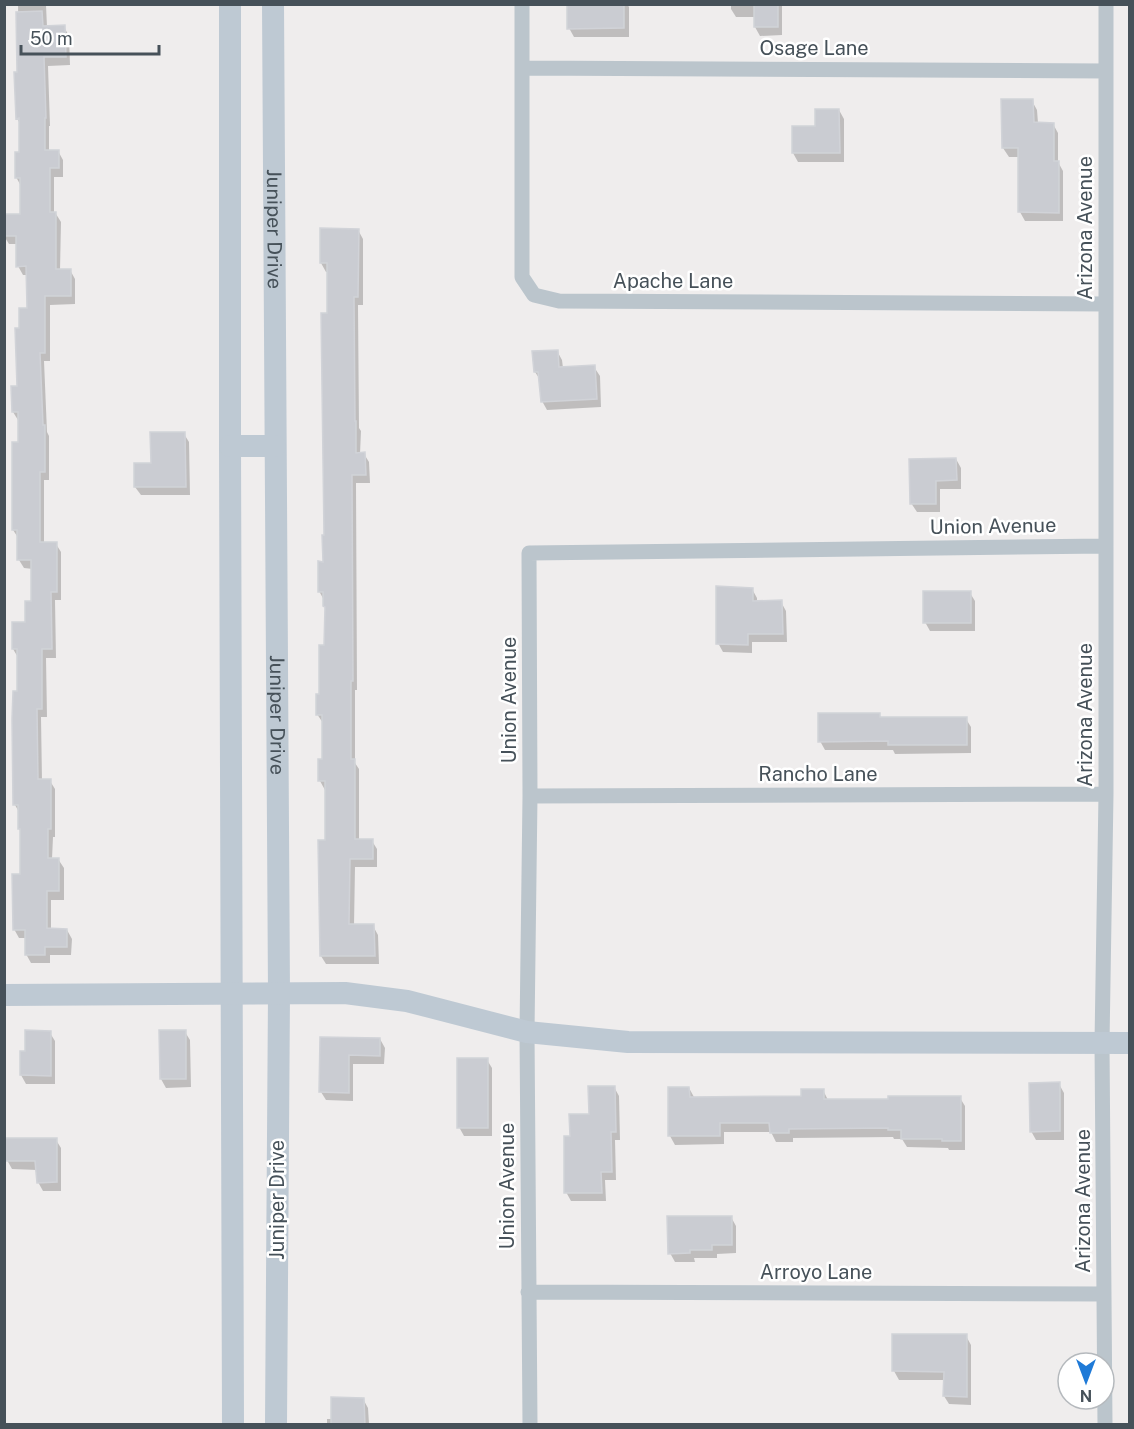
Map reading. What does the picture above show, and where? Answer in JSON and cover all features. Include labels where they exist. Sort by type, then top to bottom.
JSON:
[{"type":"street","points":[[230,4],[233,1425]]},
{"type":"street","name":"Juniper Drive","points":[[273,4],[279,993],[276,1425]]},
{"type":"street","name":"Apache Lane","points":[[522,4],[522,277],[534,295],[558,301],[1106,303]]},
{"type":"street","name":"Arizona Avenue","points":[[1105,1425],[1102,1043],[1106,794],[1106,4]]},
{"type":"street","name":"Osage Lane","points":[[522,68],[1106,71]]},
{"type":"street","points":[[230,446],[276,446]]},
{"type":"street","name":"Union Avenue","points":[[530,1425],[527,1032],[530,796],[529,553],[1106,546]]},
{"type":"street","name":"Rancho Lane","points":[[530,796],[1106,794]]},
{"type":"street","points":[[4,995],[345,993],[407,1001],[527,1032],[628,1042],[1130,1043]]},
{"type":"street","name":"Arroyo Lane","points":[[528,1292],[1104,1293]]},
{"type":"building","points":[[567,4],[624,4],[624,28],[567,29]]},
{"type":"building","points":[[754,4],[778,4],[778,27],[754,27]]},
{"type":"building","points":[[42,11],[43,26],[65,25],[66,57],[44,57],[45,150],[59,150],[59,168],[50,168],[50,212],[56,212],[56,269],[71,269],[71,296],[45,296],[45,353],[40,353],[43,425],[45,425],[45,472],[40,472],[40,542],[57,542],[57,592],[51,592],[52,649],[42,649],[42,709],[37,709],[38,779],[51,779],[51,829],[48,829],[48,858],[59,858],[59,891],[47,891],[47,928],[67,929],[67,947],[45,947],[45,955],[25,955],[25,930],[13,930],[12,874],[20,874],[20,829],[18,829],[18,805],[13,805],[12,719],[13,691],[17,691],[17,649],[12,649],[12,622],[25,622],[25,601],[31,601],[31,560],[17,560],[17,530],[12,530],[12,442],[18,442],[18,412],[12,412],[11,386],[17,386],[15,328],[19,328],[19,308],[27,308],[26,266],[16,267],[16,236],[4,236],[4,214],[20,214],[20,178],[15,178],[15,152],[19,152],[19,118],[16,119],[14,72],[17,72],[16,12]]},
{"type":"building","points":[[1001,99],[1033,99],[1034,122],[1054,123],[1054,161],[1059,161],[1059,213],[1018,212],[1018,148],[1002,148]]},
{"type":"building","points":[[815,109],[839,109],[840,153],[792,153],[792,126],[815,126]]},
{"type":"building","points":[[320,228],[359,229],[358,297],[354,297],[355,421],[356,453],[365,452],[366,475],[352,475],[351,759],[355,759],[355,839],[373,839],[373,859],[350,859],[349,924],[374,924],[375,956],[320,956],[318,840],[325,840],[325,781],[318,781],[318,759],[322,759],[322,715],[316,715],[316,694],[319,694],[319,645],[324,645],[325,607],[323,606],[323,592],[318,592],[318,561],[323,562],[322,535],[324,535],[321,313],[327,313],[327,263],[320,263]]},
{"type":"building","points":[[558,350],[559,367],[595,365],[597,399],[541,402],[538,372],[534,372],[532,351]]},
{"type":"building","points":[[150,432],[185,432],[186,487],[134,487],[134,463],[151,463]]},
{"type":"building","points":[[956,458],[957,480],[936,481],[936,504],[910,504],[909,459]]},
{"type":"building","points":[[716,586],[753,588],[753,601],[782,600],[783,634],[748,634],[748,645],[716,644]]},
{"type":"building","points":[[923,591],[971,591],[971,623],[923,623]]},
{"type":"building","points":[[818,713],[880,713],[880,717],[967,717],[967,745],[888,745],[888,741],[818,742]]},
{"type":"building","points":[[25,1030],[51,1031],[51,1076],[20,1075],[20,1051],[25,1051]]},
{"type":"building","points":[[159,1030],[186,1030],[186,1079],[160,1079]]},
{"type":"building","points":[[320,1037],[380,1038],[380,1056],[349,1055],[349,1093],[319,1092]]},
{"type":"building","points":[[457,1058],[488,1058],[488,1128],[457,1128]]},
{"type":"building","points":[[1060,1082],[1060,1131],[1030,1132],[1029,1083]]},
{"type":"building","points":[[588,1086],[615,1086],[616,1132],[611,1132],[612,1172],[601,1172],[602,1193],[564,1193],[564,1136],[570,1136],[569,1114],[589,1114]]},
{"type":"building","points":[[668,1087],[689,1087],[690,1097],[801,1096],[801,1089],[824,1089],[824,1099],[961,1096],[961,1141],[901,1139],[901,1130],[888,1130],[888,1128],[789,1129],[789,1133],[770,1133],[769,1123],[720,1123],[720,1136],[668,1136]]},
{"type":"building","points":[[4,1138],[57,1138],[57,1182],[37,1183],[35,1161],[5,1161]]},
{"type":"building","points":[[667,1216],[732,1216],[732,1245],[712,1245],[712,1250],[690,1250],[690,1253],[668,1254]]},
{"type":"building","points":[[892,1334],[967,1334],[967,1397],[943,1396],[944,1372],[892,1371]]},
{"type":"building","points":[[331,1397],[364,1398],[365,1425],[331,1425]]}]
